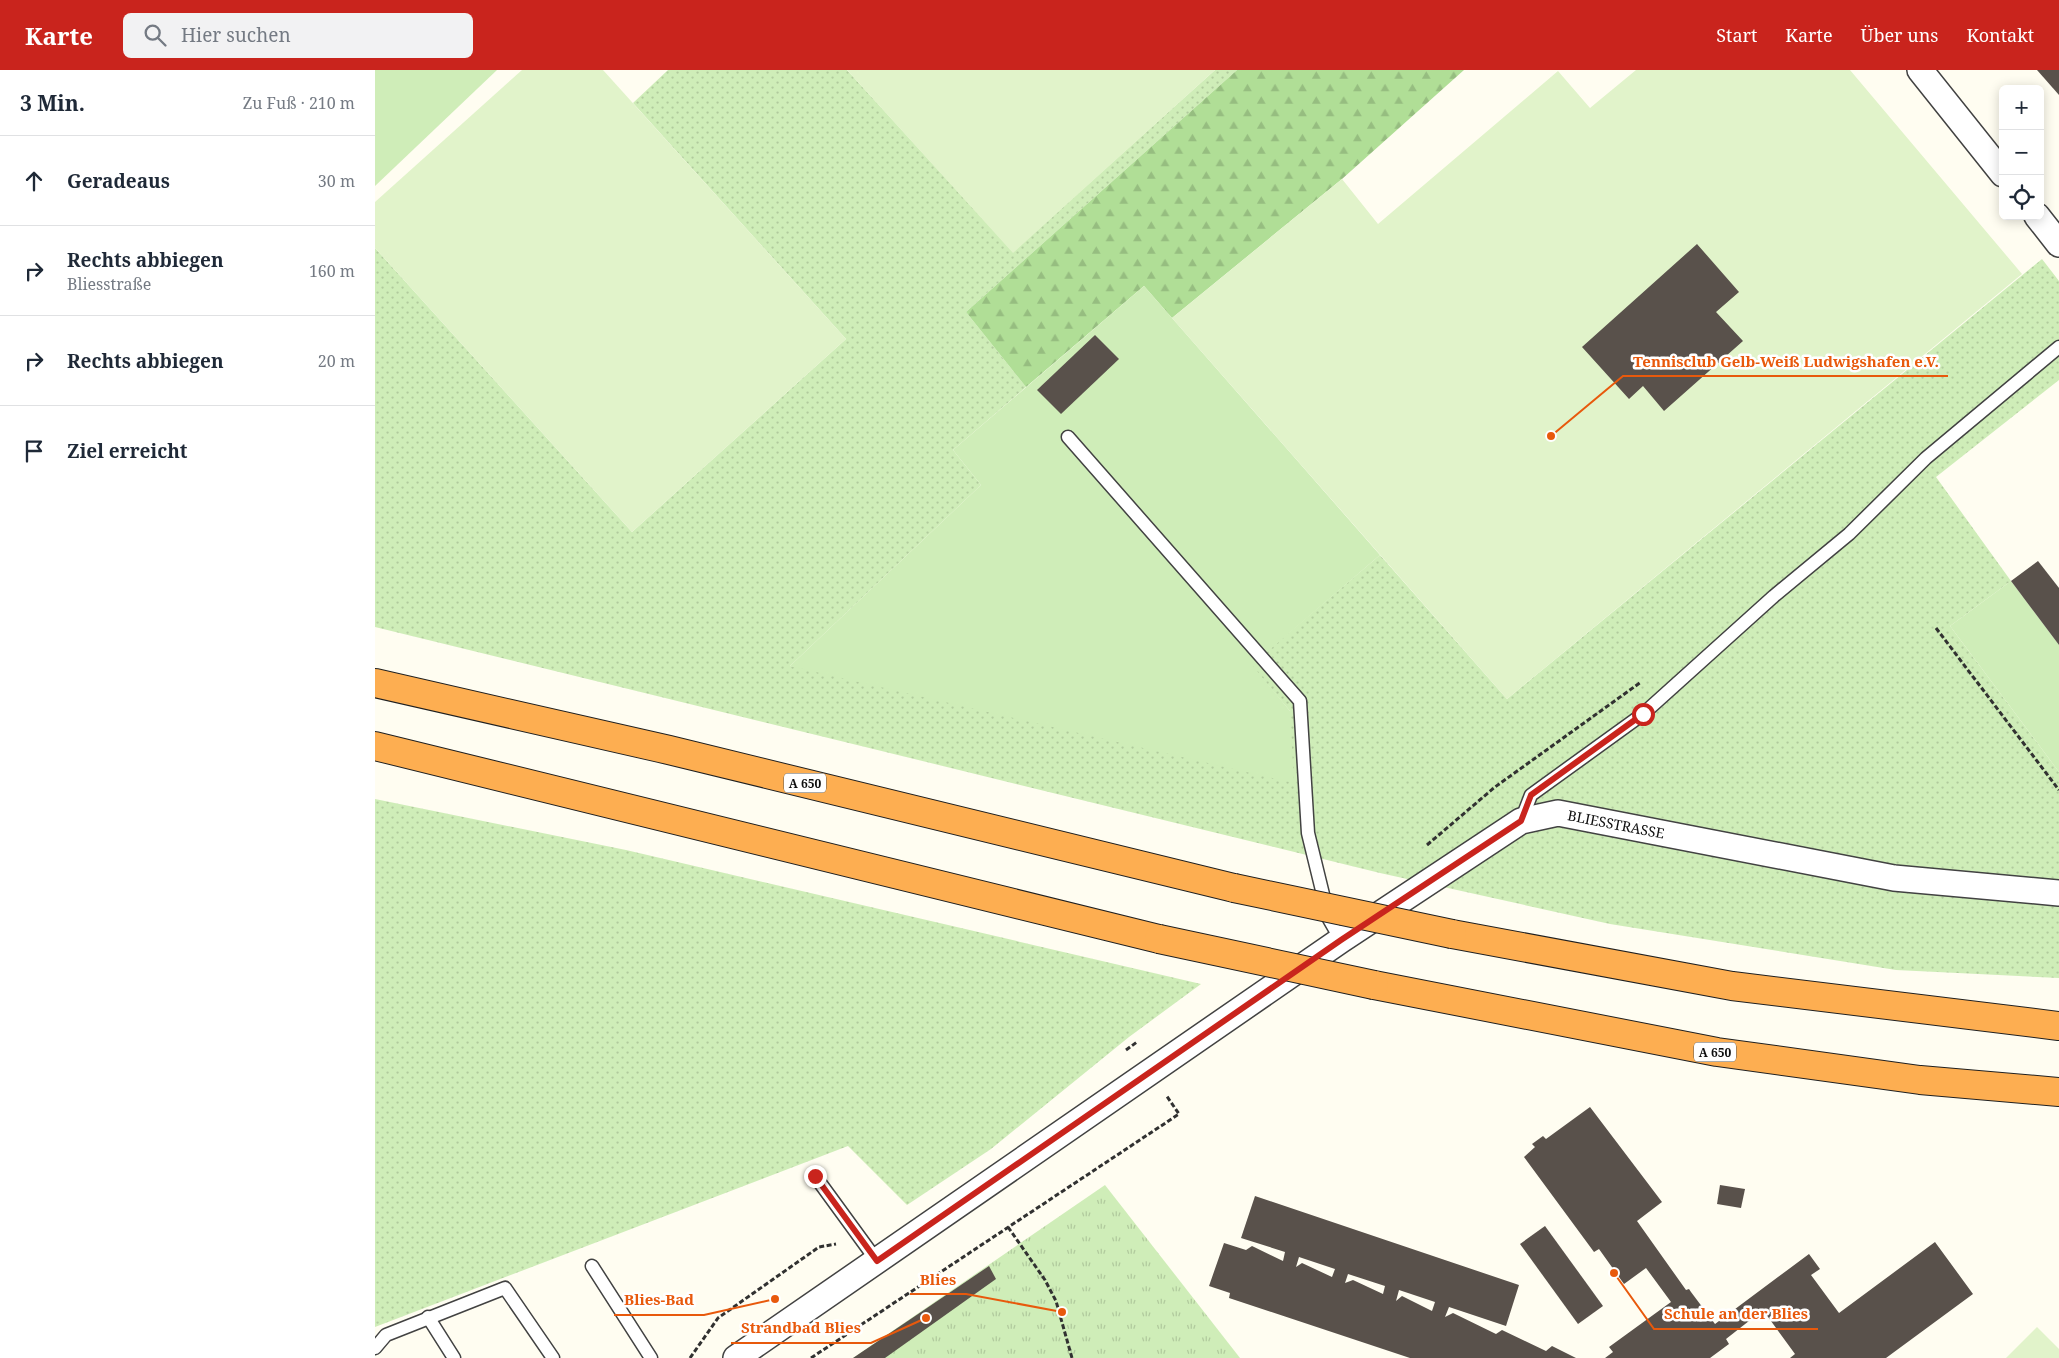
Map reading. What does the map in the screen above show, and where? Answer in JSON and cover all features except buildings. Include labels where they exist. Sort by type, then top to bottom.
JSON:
[{"type":"highway","name":"A 650","points":[[375,683],[669,750],[1235,888],[1452,934],[1732,986],[2059,1026]]},
{"type":"highway","name":"A 650","points":[[375,746],[1159,939],[1374,985],[1717,1052],[1920,1080],[2059,1092]]},
{"type":"street","points":[[1920,70],[1999,169]]},
{"type":"street","points":[[2040,220],[2059,244]]},
{"type":"street","name":"BLIESSTRASSE","points":[[736,1358],[1341,940],[1521,821],[1558,813],[1894,878],[2059,893]]},
{"type":"lane","points":[[1521,821],[1531,795],[1643,714],[1774,596],[1849,534],[1926,458],[2059,347]]},
{"type":"lane","points":[[1068,437],[1300,701],[1309,833],[1329,919],[1341,940]]},
{"type":"lane","points":[[815,1176],[877,1261]]},
{"type":"lane","points":[[592,1266],[651,1358]]},
{"type":"lane","points":[[375,1348],[386,1335],[505,1288],[553,1358]]},
{"type":"lane","points":[[428,1317],[454,1358]]},
{"type":"path","points":[[1936,628],[2059,790]]},
{"type":"path","points":[[811,1358],[1179,1114]]},
{"type":"path","points":[[1008,1227],[1045,1280],[1057,1301],[1072,1358]]},
{"type":"green space","points":[[375,70],[497,70],[375,186]]},
{"type":"green space","points":[[522,70],[603,70],[846,339],[632,532],[375,248],[375,202]]},
{"type":"green space","points":[[668,70],[847,70],[1013,252],[1215,70],[1237,70],[966,312],[1026,387],[953,450],[981,485],[790,666],[1290,711],[1251,665],[1380,555],[1507,699],[2042,259],[2059,281],[2059,380],[1936,477],[2011,581],[1950,626],[2059,772],[2059,978],[1896,970],[1610,924],[1380,873],[375,627],[375,248],[632,532],[846,339],[633,103]]},
{"type":"green space","points":[[847,70],[1215,70],[1013,253]]},
{"type":"green space","points":[[1237,70],[1464,70],[1342,179],[1172,318],[1144,286],[1026,387],[966,312]]},
{"type":"green space","points":[[1636,70],[1850,70],[2022,274],[1507,699],[1172,318],[1342,179],[1378,224],[1558,71],[1590,108]]},
{"type":"green space","points":[[1144,286],[1380,555],[1252,665],[1290,711],[1294,783],[790,666],[981,485],[953,450]]},
{"type":"green space","points":[[2011,581],[2059,645],[2059,772],[1950,626]]},
{"type":"green space","points":[[375,799],[626,850],[1201,984],[1129,1037],[991,1149],[907,1205],[848,1146],[375,1327]]},
{"type":"green space","points":[[1105,1185],[1240,1358],[853,1358]]},
{"type":"green space","points":[[2037,1327],[2059,1349],[2059,1358],[2006,1358]]},
{"type":"place","name":"Tennisclub Gelb-Weiß Ludwigshafen e.V.","points":[[1551,436]]},
{"type":"place","name":"Schule an der Blies","points":[[1614,1273]]},
{"type":"place","name":"Blies-Bad","points":[[775,1299]]},
{"type":"place","name":"Blies","points":[[1062,1312]]},
{"type":"place","name":"Strandbad Blies","points":[[926,1318]]},
{"type":"route","points":[[815,1176],[877,1261],[1341,940],[1521,821],[1531,795],[1643,714]]}]
